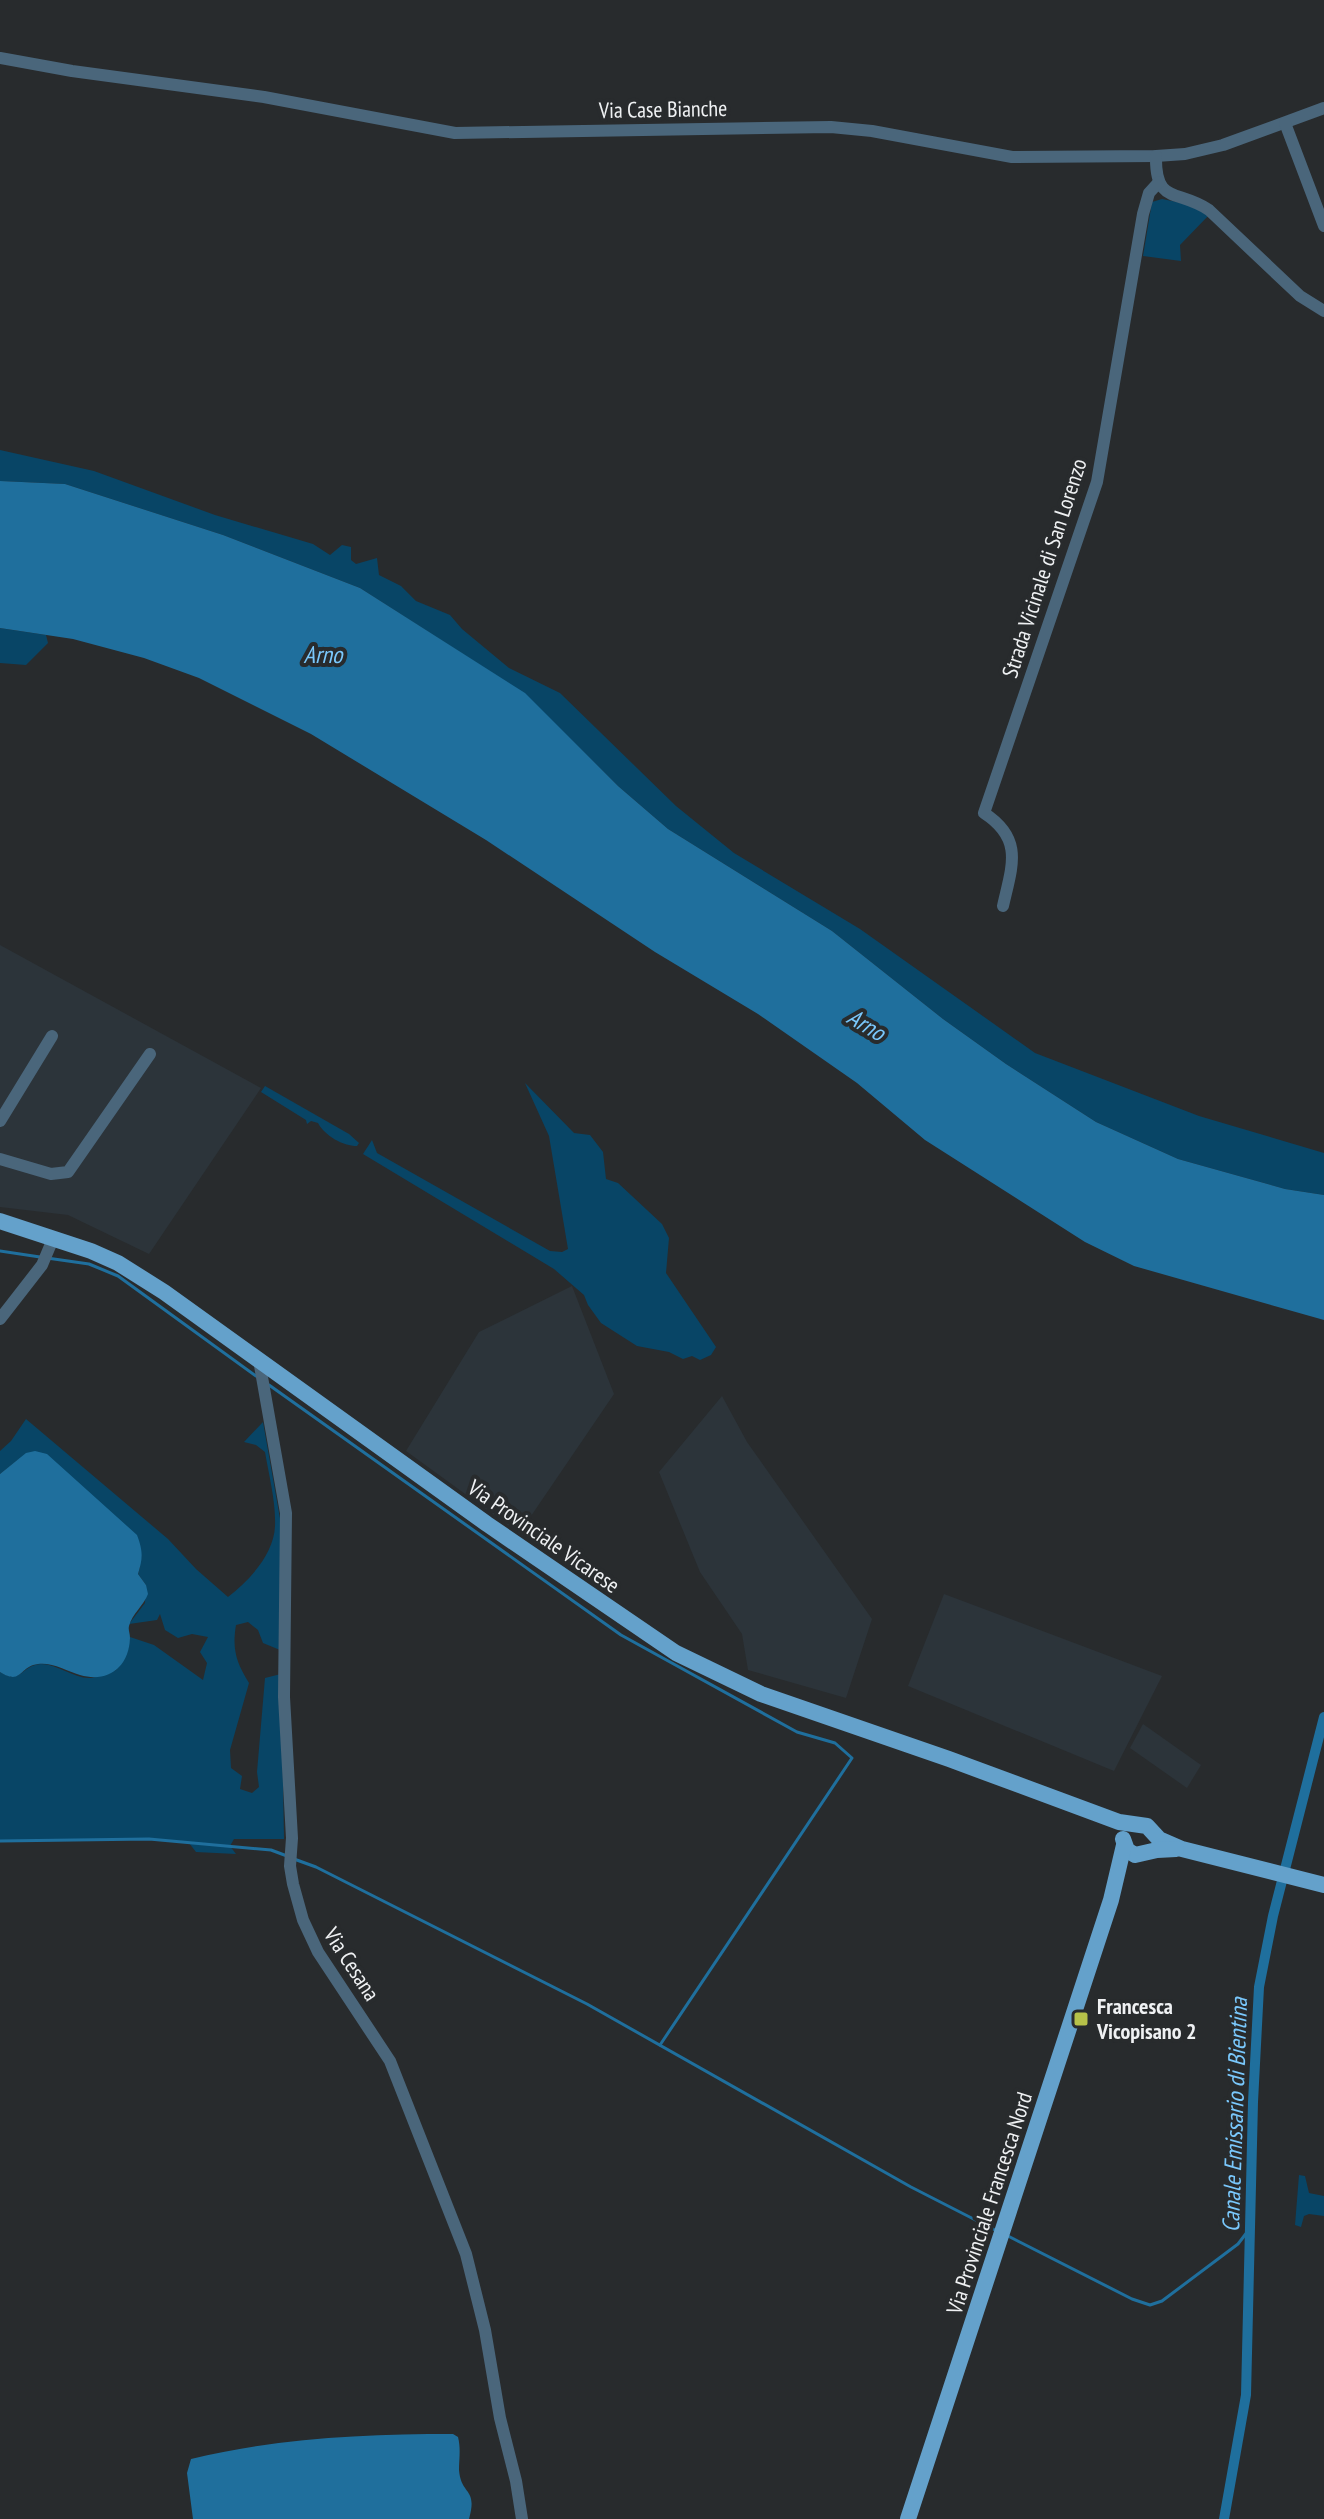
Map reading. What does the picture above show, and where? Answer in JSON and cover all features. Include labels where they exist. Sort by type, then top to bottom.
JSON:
[{"type":"main road","name":"Via Provinciale Vicarese","points":[[0,1221],[118,1263],[204,1320],[262,1375],[696,1664],[784,1702],[1119,1822],[1147,1826],[1154,1834],[1182,1849]]},
{"type":"main road","name":"Via Provinciale Vicarese","points":[[1101,1815],[1114,1824],[1130,1853],[1182,1849],[1324,1885]]},
{"type":"main road","points":[[1111,1900],[1128,1828],[1136,1825]]},
{"type":"main road","points":[[1111,1900],[1126,1873],[1154,1845],[1154,1834]]},
{"type":"main road","name":"Via Provinciale Francesca Nord","points":[[908,2519],[1111,1900]]},
{"type":"street","name":"Via Case Bianche","points":[[0,58],[264,97],[455,133],[831,127],[872,131],[1012,157],[1156,156],[1203,150],[1324,108]]},
{"type":"street","points":[[1285,123],[1324,226]]},
{"type":"street","points":[[1156,156],[1159,182],[1172,195],[1209,210],[1300,296],[1324,311]]},
{"type":"street","name":"Strada Vicinale di San Lorenzo","points":[[1003,906],[1012,863],[1012,846],[1002,827],[984,813],[1097,482],[1143,214],[1149,193],[1159,182]]},
{"type":"street","points":[[0,1121],[52,1036]]},
{"type":"street","points":[[0,1159],[51,1174],[68,1172],[150,1054]]},
{"type":"street","points":[[0,1319],[45,1259],[53,1239]]},
{"type":"street","name":"Via Cesana","points":[[262,1375],[286,1513],[284,1697],[293,1884],[308,1931],[327,1967],[373,2031],[390,2061],[466,2254],[485,2330],[522,2519]]},
{"type":"shaded area","points":[[1162,199],[1192,205],[1208,216],[1180,245],[1181,261],[1143,256],[1152,202]]},
{"type":"shaded area","points":[[0,450],[94,471],[215,515],[313,544],[330,555],[342,545],[351,547],[351,560],[356,564],[377,558],[379,575],[401,586],[416,601],[450,615],[509,668],[560,693],[676,806],[734,853],[860,929],[1035,1053],[1199,1116],[1324,1153],[1324,1195],[1285,1189],[1178,1159],[1096,1122],[943,1019],[832,931],[668,829],[618,786],[525,694],[360,588],[223,535],[65,484],[0,481]]},
{"type":"shaded area","points":[[0,628],[46,635],[48,643],[26,665],[0,663]]},
{"type":"shaded area","points":[[0,945],[261,1088],[149,1254],[68,1215],[0,1207]]},
{"type":"shaded area","points":[[525,1083],[574,1133],[590,1135],[603,1152],[606,1179],[618,1183],[662,1224],[669,1238],[666,1273],[716,1347],[711,1355],[700,1360],[692,1356],[683,1359],[669,1352],[637,1346],[601,1323],[584,1295],[554,1269],[363,1154],[372,1140],[377,1153],[550,1251],[562,1252],[568,1249],[549,1136]]},
{"type":"shaded area","points":[[265,1086],[349,1134],[359,1143],[357,1146],[346,1144],[330,1136],[318,1123],[311,1121],[307,1124],[306,1120],[261,1092]]},
{"type":"shaded area","points":[[572,1286],[614,1394],[531,1516],[523,1536],[406,1451],[479,1332]]},
{"type":"shaded area","points":[[722,1396],[747,1442],[872,1619],[846,1698],[748,1670],[742,1634],[700,1572],[659,1472]]},
{"type":"shaded area","points":[[26,1419],[168,1539],[228,1597],[259,1566],[274,1536],[272,1489],[265,1452],[256,1445],[244,1442],[263,1422],[281,1524],[280,1650],[263,1643],[258,1630],[248,1622],[236,1625],[236,1655],[249,1683],[230,1750],[231,1768],[242,1776],[240,1789],[252,1793],[259,1787],[257,1772],[265,1678],[281,1674],[284,1839],[234,1839],[230,1846],[236,1854],[196,1852],[189,1843],[149,1839],[0,1841],[0,1672],[13,1676],[41,1664],[85,1678],[97,1677],[116,1670],[128,1649],[130,1637],[154,1645],[203,1680],[207,1663],[200,1652],[208,1637],[192,1634],[178,1638],[165,1630],[160,1614],[157,1620],[129,1624],[145,1603],[146,1585],[138,1574],[136,1535],[110,1513],[19,1459],[0,1474],[0,1451]]},
{"type":"shaded area","points":[[944,1594],[1162,1676],[1114,1771],[908,1686]]},
{"type":"shaded area","points":[[1143,1724],[1201,1765],[1187,1788],[1130,1748]]},
{"type":"shaded area","points":[[1299,2175],[1305,2176],[1309,2193],[1324,2196],[1324,2216],[1304,2216],[1301,2227],[1295,2225]]},
{"type":"water","name":"Arno","points":[[0,481],[65,484],[223,535],[360,588],[525,693],[618,786],[668,829],[832,931],[943,1019],[1096,1122],[1178,1159],[1285,1189],[1324,1195],[1324,1320],[1134,1266],[1085,1242],[925,1140],[857,1083],[758,1014],[655,952],[486,840],[311,734],[199,678],[144,658],[73,639],[0,628]]},
{"type":"water","points":[[35,1451],[47,1454],[137,1535],[139,1541],[142,1554],[138,1574],[148,1594],[129,1627],[126,1658],[107,1675],[90,1677],[43,1664],[32,1665],[13,1677],[0,1672],[0,1474],[26,1453]]},
{"type":"water","points":[[453,2434],[459,2441],[460,2478],[472,2502],[469,2519],[193,2519],[187,2473],[191,2459],[255,2446],[321,2439]]},
{"type":"waterway","points":[[0,1251],[40,1257]]},
{"type":"waterway","points":[[47,1258],[89,1264],[118,1276],[256,1376]]},
{"type":"waterway","points":[[269,1385],[621,1635],[797,1732],[835,1743],[852,1758],[660,2045]]},
{"type":"waterway","name":"Canale Emissario di Bientina","points":[[1224,2519],[1246,2395],[1259,1987],[1273,1916],[1324,1717]]},
{"type":"waterway","points":[[0,1841],[149,1839],[271,1850],[287,1856]]},
{"type":"waterway","points":[[294,1859],[316,1867],[587,2004],[911,2187],[997,2231]]},
{"type":"waterway","points":[[1008,2236],[1132,2299],[1150,2305],[1162,2301],[1238,2244],[1251,2227]]},
{"type":"place","name":"Francesca Vicopisano 2","points":[[1081,2019]]}]
